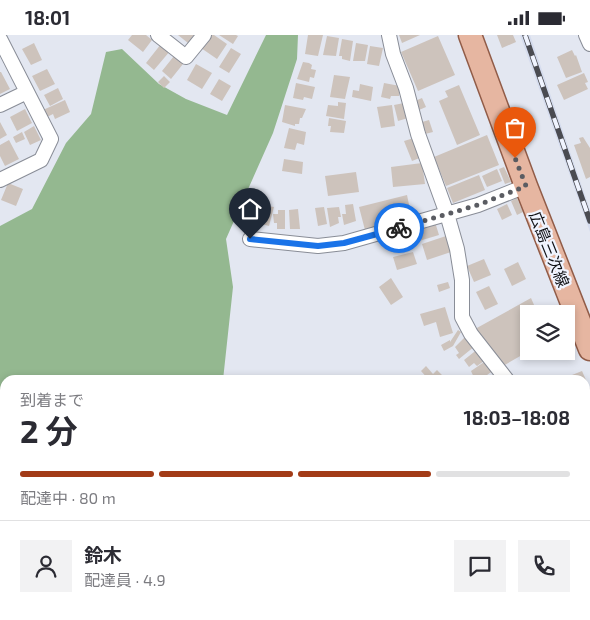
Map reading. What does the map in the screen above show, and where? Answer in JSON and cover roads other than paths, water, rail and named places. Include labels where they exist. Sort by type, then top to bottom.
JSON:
[{"type":"main road","name":"広島三次線","points":[[470,35],[526,186],[590,349]]},
{"type":"street","points":[[158,35],[186,57],[204,35]]},
{"type":"street","points":[[389,35],[393,54],[406,88],[418,134],[447,214],[457,249],[462,280],[462,317],[471,334],[502,375]]},
{"type":"street","points":[[586,35],[590,44]]},
{"type":"street","points":[[0,39],[51,139],[41,160],[0,180]]},
{"type":"street","points":[[0,105],[26,92]]},
{"type":"street","points":[[250,239],[318,246],[344,243],[478,205],[526,186]]},
{"type":"railway","points":[[525,35],[590,221]]}]
